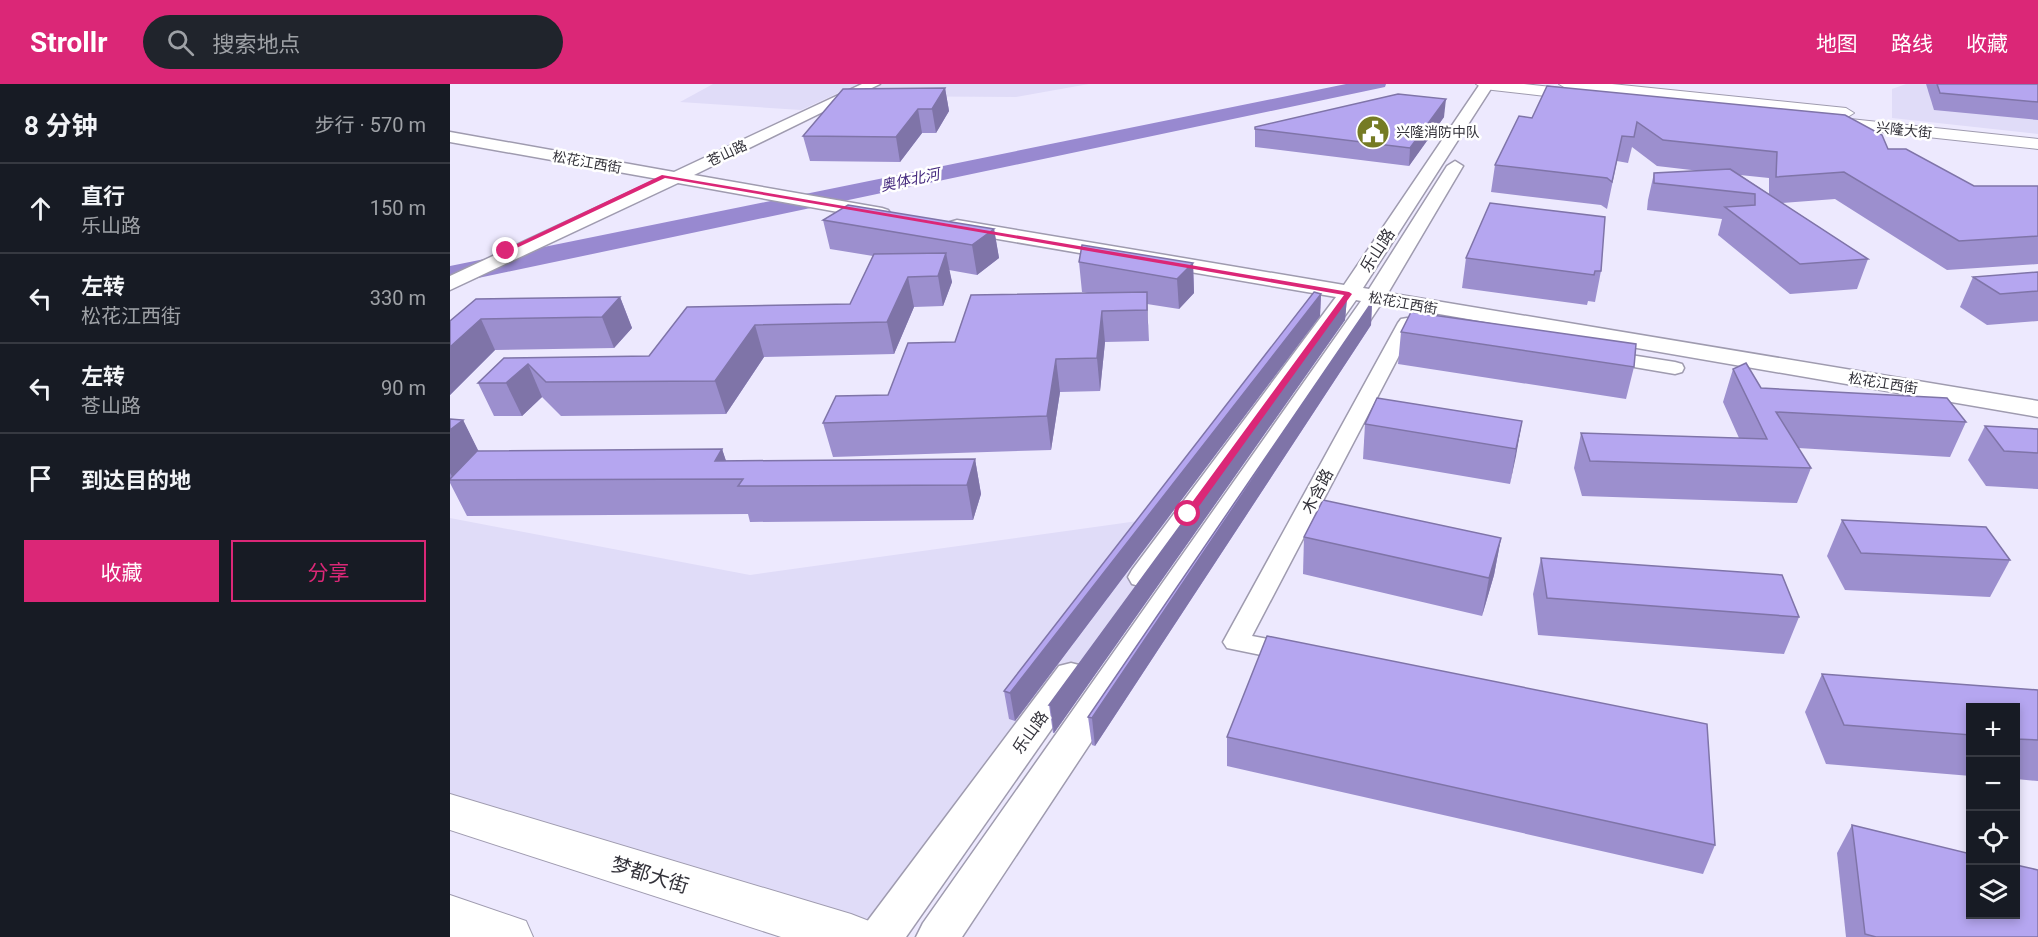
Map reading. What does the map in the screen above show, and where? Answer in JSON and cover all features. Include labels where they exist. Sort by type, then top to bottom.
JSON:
[{"type":"main road","name":"兴隆大街","points":[[1567,84],[2038,134]]},
{"type":"main road","name":"兴隆大街","points":[[1493,85],[2038,144]]},
{"type":"main road","name":"梦都大街","points":[[450,812],[850,937]]},
{"type":"main road","points":[[450,917],[508,937]]},
{"type":"street","name":"苍山路","points":[[450,284],[515,250],[862,84]]},
{"type":"street","name":"苍山路","points":[[669,177],[873,84]]},
{"type":"street","name":"乐山路","points":[[938,937],[1361,296],[1493,85]]},
{"type":"street","name":"松花江西街","points":[[450,137],[903,217]]},
{"type":"street","name":"松花江西街","points":[[938,223],[2038,409]]},
{"type":"street","name":"苍山路","points":[[450,277],[515,250]]},
{"type":"street","name":"乐山路","points":[[1125,600],[1361,296]]},
{"type":"street","name":"木含路","points":[[1315,657],[1236,642],[1407,324],[1675,368]]},
{"type":"street","name":"乐山路","points":[[881,937],[1084,658]]},
{"type":"shaded area","points":[[713,84],[858,84],[801,110],[680,102]]},
{"type":"shaded area","points":[[873,84],[1089,84],[1016,97],[848,96]]},
{"type":"shaded area","points":[[1906,84],[2038,84],[2038,134],[1892,118],[1892,89]]},
{"type":"shaded area","points":[[1188,514],[881,937],[450,812],[450,518],[750,575]]},
{"type":"water","name":"奥体北河","points":[[1346,84],[1386,84],[1385,87],[450,284],[450,266]]},
{"type":"building","points":[[1937,84],[2038,84],[2038,102],[1940,93]]},
{"type":"building","points":[[1547,86],[1845,115],[1882,135],[1888,149],[1906,149],[1974,186],[2038,186],[2038,236],[1959,241],[1844,172],[1776,177],[1777,152],[1663,140],[1637,122],[1634,137],[1622,136],[1612,182],[1607,178],[1495,165],[1519,116],[1532,118]]},
{"type":"building","points":[[945,88],[932,109],[918,109],[896,137],[803,136],[843,89]]},
{"type":"building","points":[[1398,94],[1446,99],[1410,148],[1255,129],[1255,127]]},
{"type":"building","points":[[1730,169],[1868,259],[1800,264],[1725,207],[1755,205],[1755,194],[1654,183],[1654,173]]},
{"type":"building","points":[[1490,203],[1605,217],[1601,271],[1595,271],[1594,275],[1466,258]]},
{"type":"building","points":[[848,205],[994,229],[972,245],[823,220]]},
{"type":"building","points":[[1082,245],[1193,263],[1177,279],[1079,262]]},
{"type":"building","points":[[946,253],[938,276],[908,277],[887,322],[755,325],[715,381],[546,382],[528,364],[506,383],[478,383],[504,358],[649,356],[687,307],[850,304],[874,254]]},
{"type":"building","points":[[2038,272],[2038,291],[2000,294],[1973,277]]},
{"type":"building","points":[[1147,292],[1147,310],[1102,311],[1097,358],[1056,359],[1047,416],[823,423],[836,396],[888,395],[908,343],[955,342],[971,295]]},
{"type":"building","points":[[1314,292],[1321,294],[1010,693],[1004,691]]},
{"type":"building","points":[[620,297],[602,317],[481,319],[450,347],[450,321],[476,299]]},
{"type":"building","points":[[1347,298],[1050,705],[1049,705]]},
{"type":"building","points":[[1372,302],[1092,718],[1088,717]]},
{"type":"building","points":[[1411,312],[1636,344],[1634,367],[1401,332]]},
{"type":"building","points":[[1746,363],[1761,388],[1947,398],[1966,422],[1776,412],[1811,468],[1590,461],[1581,433],[1767,439],[1733,369]]},
{"type":"building","points":[[1377,398],[1522,421],[1516,449],[1365,424]]},
{"type":"building","points":[[450,419],[463,420],[450,430]]},
{"type":"building","points":[[1985,426],[2038,429],[2038,453],[2004,451]]},
{"type":"building","points":[[722,449],[715,461],[975,459],[967,485],[738,486],[743,479],[450,480],[477,451]]},
{"type":"building","points":[[1323,500],[1501,538],[1489,578],[1304,537]]},
{"type":"building","points":[[1842,520],[1986,527],[2010,560],[1861,553]]},
{"type":"building","points":[[1541,558],[1782,575],[1799,617],[1547,598]]},
{"type":"building","points":[[1267,636],[1707,724],[1715,845],[1227,737]]},
{"type":"building","points":[[1822,674],[2038,690],[2038,740],[2020,739],[2020,703],[1966,703],[1966,735],[1844,725]]},
{"type":"building","points":[[1852,825],[1966,853],[1966,919],[2020,919],[2020,866],[2038,870],[2038,937],[1876,937],[1865,934]]},
{"type":"place","name":"兴隆消防中队","points":[[1373,132]]},
{"type":"route","points":[[506,251],[664,176],[1349,294],[1188,514]]}]
